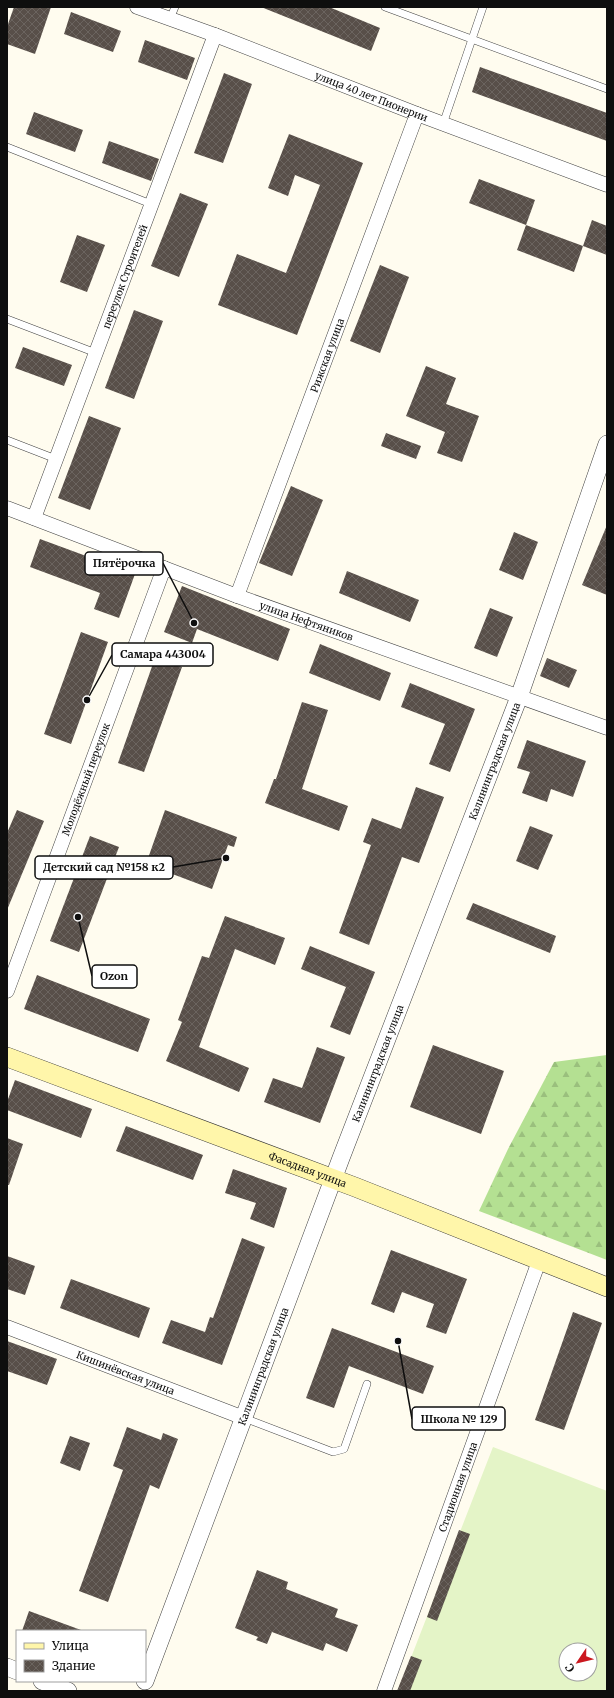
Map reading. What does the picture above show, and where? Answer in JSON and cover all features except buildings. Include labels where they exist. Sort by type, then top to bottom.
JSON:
[{"type":"main road","name":"Фасадная улица","points":[[7,1057],[333,1179],[607,1287]]},
{"type":"street","name":"улица 40 лет Пионерии","points":[[137,7],[172,13],[215,35],[443,124],[607,185]]},
{"type":"street","name":"переулок Строителей","points":[[34,518],[215,35]]},
{"type":"street","name":"Рижская улица","points":[[237,596],[417,114]]},
{"type":"street","name":"Калининградская улица","points":[[146,1678],[333,1179],[519,697],[607,444]]},
{"type":"street","name":"улица Нефтяников","points":[[7,508],[237,596],[607,728]]},
{"type":"street","name":"Молодёжный переулок","points":[[7,991],[164,568]]},
{"type":"street","name":"Стадионная улица","points":[[384,1691],[539,1261]]},
{"type":"street","name":"Кишинёвская улица","points":[[7,1328],[244,1418]]},
{"type":"street","points":[[45,1682],[68,1691]]},
{"type":"lane","points":[[385,7],[607,89]]},
{"type":"lane","points":[[443,124],[483,7]]},
{"type":"lane","points":[[7,147],[152,204]]},
{"type":"lane","points":[[7,319],[96,353]]},
{"type":"lane","points":[[7,440],[56,459]]},
{"type":"lane","points":[[244,1418],[333,1452],[344,1449],[367,1384]]},
{"type":"green space","points":[[607,1055],[607,1260],[479,1211],[508,1149],[554,1062]]},
{"type":"green space","points":[[493,1447],[607,1491],[607,1691],[398,1691]]},
{"type":"place","name":"Пятёрочка","points":[[194,623]]},
{"type":"place","name":"Самара 443004","points":[[87,700]]},
{"type":"place","name":"Детский сад №158 к2","points":[[226,858]]},
{"type":"place","name":"Ozon","points":[[78,917]]},
{"type":"place","name":"Школа № 129","points":[[398,1341]]}]
